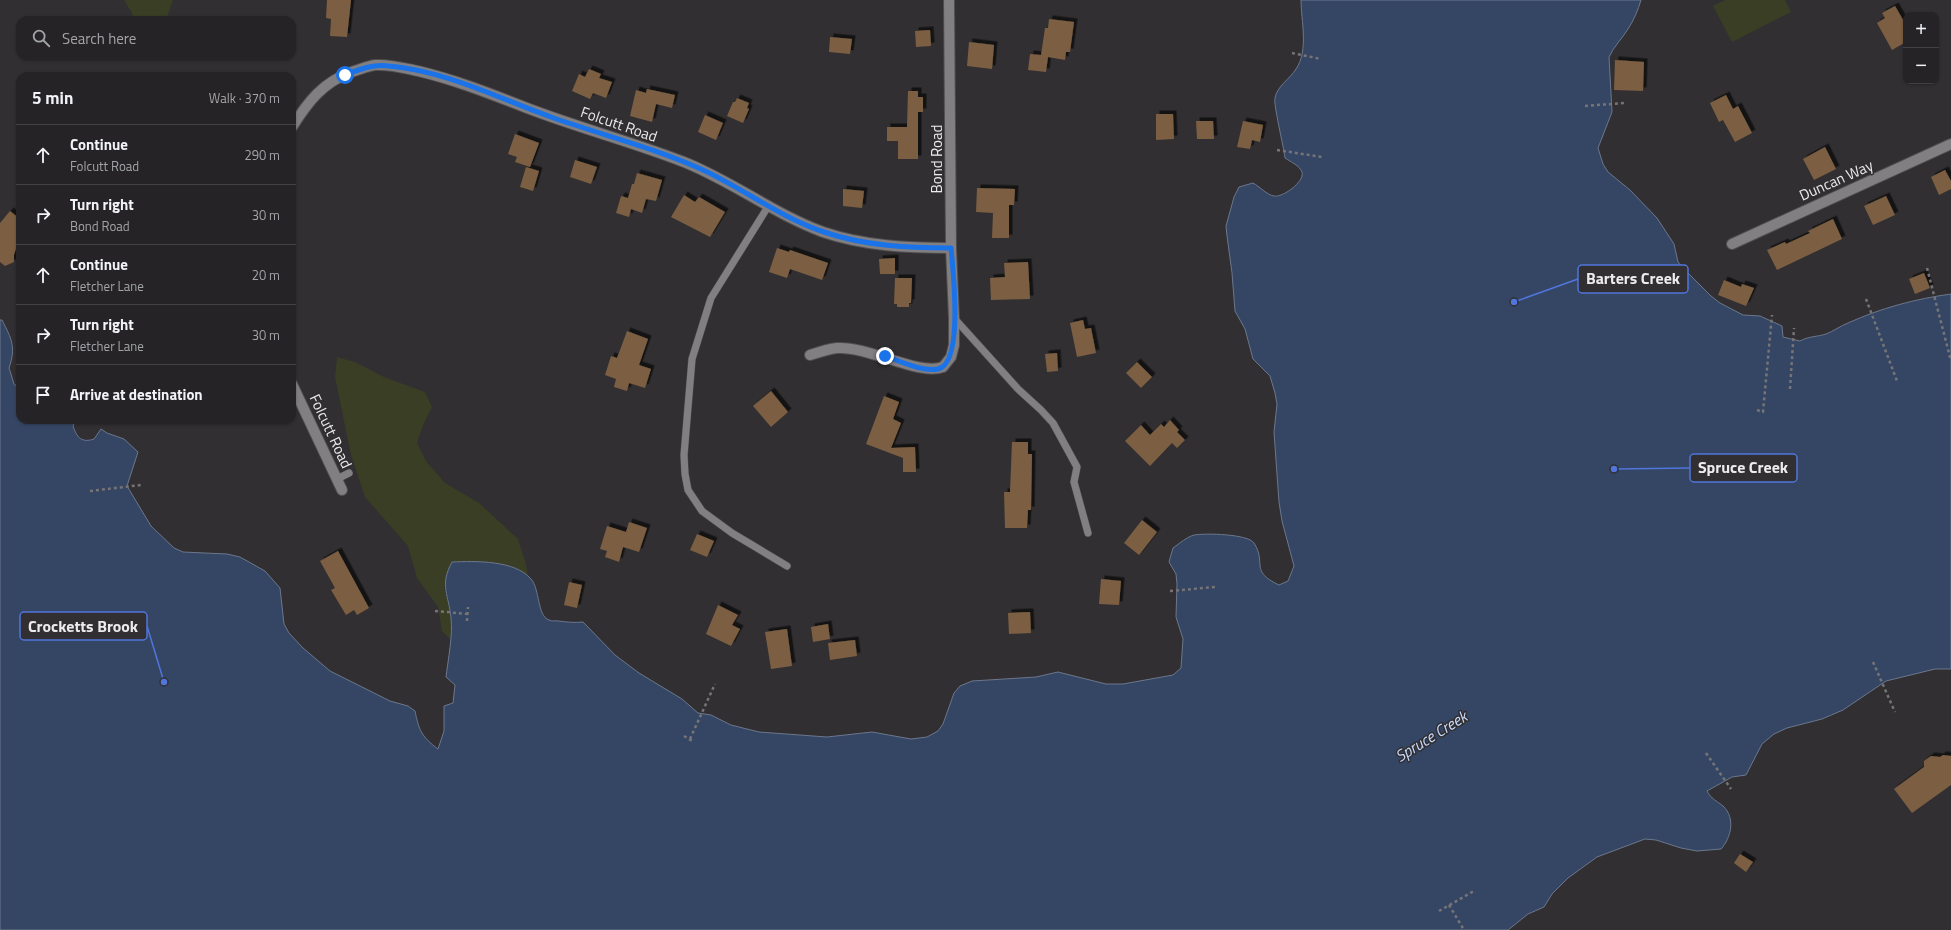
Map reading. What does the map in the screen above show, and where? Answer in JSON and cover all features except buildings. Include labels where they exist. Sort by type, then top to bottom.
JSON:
[{"type":"street","name":"Bond Road","points":[[810,355],[828,350],[849,349],[878,354],[912,365],[937,369],[943,367],[951,357],[954,345],[954,318],[951,248],[949,0]]},
{"type":"street","name":"Folcutt Road","points":[[296,121],[309,100],[318,91],[331,82],[345,75],[371,66],[396,66],[444,77],[551,117],[683,162],[731,184],[810,226],[854,240],[918,248],[951,248]]},
{"type":"street","name":"Duncan Way","points":[[1732,244],[1951,144]]},
{"type":"street","name":"Folcutt Road","points":[[296,392],[342,490]]},
{"type":"lane","points":[[769,205],[711,298],[692,359],[684,454],[685,474],[688,490],[702,511],[732,533],[787,566]]},
{"type":"lane","points":[[954,318],[1018,389],[1053,423],[1077,467],[1074,482],[1088,533]]},
{"type":"lane","points":[[337,479],[349,473]]},
{"type":"path","points":[[1292,53],[1320,59]]},
{"type":"path","points":[[1585,106],[1624,103]]},
{"type":"path","points":[[1277,150],[1322,157]]},
{"type":"path","points":[[1927,268],[1951,361]]},
{"type":"path","points":[[1866,300],[1897,381]]},
{"type":"path","points":[[1757,410],[1763,412],[1772,315]]},
{"type":"path","points":[[1790,389],[1794,328]]},
{"type":"path","points":[[90,491],[141,485]]},
{"type":"path","points":[[1170,591],[1215,587]]},
{"type":"path","points":[[467,621],[468,607]]},
{"type":"path","points":[[435,611],[468,614]]},
{"type":"path","points":[[1873,662],[1895,712]]},
{"type":"path","points":[[690,739],[715,684]]},
{"type":"path","points":[[684,736],[694,742]]},
{"type":"path","points":[[1706,753],[1731,789]]},
{"type":"path","points":[[1439,911],[1474,890]]},
{"type":"path","points":[[1449,905],[1464,930]]},
{"type":"green space","points":[[124,0],[173,0],[167,16],[133,16]]},
{"type":"green space","points":[[1725,0],[1785,0],[1791,12],[1732,42],[1713,6]]},
{"type":"green space","points":[[337,357],[355,362],[384,377],[425,392],[432,407],[423,425],[417,443],[426,461],[445,483],[479,503],[518,539],[526,564],[528,576],[514,569],[499,565],[468,561],[444,587],[452,619],[450,639],[442,631],[438,607],[417,578],[408,546],[365,497],[351,455],[335,377]]},
{"type":"water","name":"Spruce Creek","points":[[1301,0],[1641,0],[1626,33],[1613,49],[1609,57],[1612,112],[1598,148],[1603,164],[1608,172],[1630,190],[1657,218],[1674,244],[1678,262],[1711,296],[1720,303],[1743,315],[1760,316],[1782,326],[1783,337],[1800,341],[1826,334],[1860,318],[1911,301],[1951,294],[1951,669],[1935,669],[1886,681],[1843,710],[1822,719],[1787,728],[1774,734],[1762,744],[1746,775],[1732,777],[1707,791],[1712,798],[1723,806],[1730,816],[1731,828],[1721,849],[1697,851],[1681,848],[1656,840],[1645,839],[1597,857],[1568,878],[1552,894],[1544,907],[1528,914],[1508,930],[0,930],[0,320],[2,320],[12,344],[12,355],[9,368],[14,384],[16,386],[16,424],[74,424],[73,426],[76,434],[83,440],[94,439],[101,429],[107,433],[124,439],[138,452],[127,486],[151,526],[174,548],[183,552],[227,554],[240,557],[265,571],[280,588],[284,624],[289,633],[303,648],[330,671],[390,701],[408,706],[415,711],[422,733],[428,741],[438,749],[444,731],[444,706],[453,703],[455,685],[446,677],[451,640],[451,625],[445,584],[448,570],[452,562],[494,563],[515,568],[524,573],[534,583],[540,608],[545,618],[551,621],[583,622],[615,655],[639,673],[682,699],[698,713],[711,715],[731,725],[759,732],[827,737],[872,732],[911,739],[927,737],[938,731],[943,724],[954,693],[960,686],[972,681],[1036,677],[1058,672],[1106,684],[1123,684],[1173,675],[1181,668],[1183,639],[1176,617],[1176,574],[1169,562],[1173,548],[1191,536],[1208,534],[1226,535],[1250,540],[1254,543],[1258,550],[1261,571],[1264,575],[1279,585],[1288,581],[1294,566],[1282,521],[1279,502],[1274,432],[1277,404],[1270,376],[1253,359],[1245,329],[1235,311],[1226,226],[1234,197],[1239,187],[1253,183],[1269,194],[1278,196],[1297,185],[1302,176],[1302,172],[1299,168],[1285,158],[1275,98],[1278,90],[1293,73],[1300,61],[1303,35]]},
{"type":"place","name":"Barters Creek","points":[[1514,302]]},
{"type":"place","name":"Spruce Creek","points":[[1614,469]]},
{"type":"place","name":"Crocketts Brook","points":[[164,682]]},
{"type":"route","points":[[345,75],[375,65],[388,65],[444,77],[493,94],[551,117],[683,162],[737,187],[793,219],[824,232],[854,240],[918,248],[951,248],[954,284],[954,345],[951,357],[943,367],[930,369],[885,356]]}]
